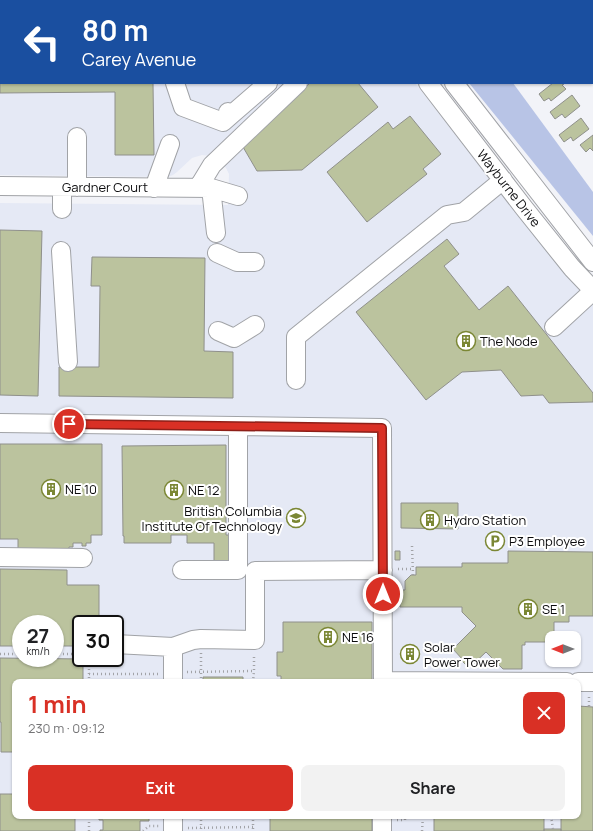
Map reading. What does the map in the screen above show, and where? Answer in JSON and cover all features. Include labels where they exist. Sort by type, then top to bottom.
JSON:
[{"type":"street","points":[[175,84],[183,107],[223,122],[230,114],[267,84]]},
{"type":"street","points":[[216,233],[205,188],[212,165],[297,84]]},
{"type":"street","name":"Wayburne Drive","points":[[429,84],[572,268],[593,291]]},
{"type":"street","name":"Wayburne Drive","points":[[455,84],[593,262]]},
{"type":"street","points":[[62,209],[69,187],[76,137]]},
{"type":"street","points":[[154,188],[170,144]]},
{"type":"street","points":[[296,380],[296,337],[447,215],[464,212],[503,180]]},
{"type":"street","name":"Gardner Court","points":[[0,186],[205,188],[238,196]]},
{"type":"street","points":[[61,250],[68,362]]},
{"type":"street","points":[[217,253],[237,262],[255,262]]},
{"type":"street","points":[[554,327],[593,291]]},
{"type":"street","points":[[218,331],[234,338],[255,325]]},
{"type":"street","points":[[0,423],[382,428],[392,569],[383,679]]},
{"type":"street","points":[[182,570],[238,570],[238,427]]},
{"type":"street","points":[[0,557],[83,558]]},
{"type":"street","points":[[124,644],[173,647],[193,640],[201,639],[255,640],[255,571],[392,569]]},
{"type":"street","points":[[173,647],[173,676]]},
{"type":"street","points":[[581,682],[593,682]]},
{"type":"street","points":[[382,819],[382,831]]},
{"type":"path","points":[[412,546],[413,575]]},
{"type":"path","points":[[392,569],[413,568]]},
{"type":"path","points":[[201,639],[201,679]]},
{"type":"path","points":[[253,679],[255,640]]},
{"type":"path","points":[[0,654],[12,654]]},
{"type":"path","points":[[89,667],[89,679]]},
{"type":"path","points":[[89,674],[173,676],[202,672],[254,671]]},
{"type":"path","points":[[89,819],[89,831]]},
{"type":"path","points":[[422,831],[423,819]]},
{"type":"path","points":[[551,819],[553,829]]},
{"type":"path","points":[[144,831],[149,826],[173,825],[201,829],[253,829]]},
{"type":"shaded area","points":[[0,84],[416,84],[561,269],[593,303],[593,831],[0,831],[0,203],[228,205],[229,174],[222,164],[210,156],[202,155],[192,158],[173,175],[168,177],[0,175]]},
{"type":"shaded area","points":[[470,84],[514,84],[593,192],[593,236]]},
{"type":"building","points":[[0,84],[153,84],[154,155],[115,155],[115,92],[0,93]]},
{"type":"building","points":[[309,84],[359,84],[378,107],[302,170],[257,171],[243,147]]},
{"type":"building","points":[[552,84],[564,84],[562,85],[566,89],[551,101],[549,98],[544,101],[539,94]]},
{"type":"building","points":[[572,95],[580,106],[565,118],[562,114],[555,119],[550,112]]},
{"type":"building","points":[[410,116],[441,154],[423,169],[427,174],[367,222],[327,172],[388,122],[393,129]]},
{"type":"building","points":[[581,118],[589,129],[573,141],[571,137],[564,142],[559,135]]},
{"type":"building","points":[[593,135],[593,151],[590,148],[586,152],[580,145]]},
{"type":"building","points":[[0,230],[42,231],[38,396],[0,395]]},
{"type":"building","name":"The Node","points":[[447,239],[459,254],[444,266],[479,310],[508,286],[593,393],[593,402],[549,403],[543,395],[521,396],[501,370],[462,372],[426,400],[356,312]]},
{"type":"building","points":[[92,257],[205,258],[204,351],[233,352],[233,398],[59,396],[59,367],[99,367],[100,286],[91,286]]},
{"type":"building","name":"NE 10","points":[[0,444],[102,444],[102,535],[91,535],[91,543],[86,543],[86,546],[82,546],[82,543],[73,543],[73,547],[69,547],[69,549],[18,549],[18,539],[0,539]]},
{"type":"building","name":"NE 12","points":[[226,445],[226,535],[230,535],[230,563],[214,563],[214,543],[187,543],[187,535],[171,535],[171,543],[124,543],[122,446]]},
{"type":"building","name":"Hydro Station","points":[[401,503],[458,503],[458,529],[401,528]]},
{"type":"building","points":[[395,551],[400,551],[400,560],[395,560]]},
{"type":"building","name":"SE 1","points":[[508,551],[593,552],[593,616],[569,616],[569,622],[554,622],[554,631],[545,631],[545,642],[525,642],[525,645],[522,645],[522,669],[503,669],[486,652],[469,668],[462,661],[463,660],[453,649],[476,626],[462,612],[462,607],[400,607],[400,590],[405,590],[405,581],[411,575],[416,575],[416,567],[462,567],[462,563],[508,563]]},
{"type":"building","points":[[0,569],[67,570],[67,585],[99,585],[99,615],[72,615],[72,646],[64,646],[64,615],[12,615],[12,646],[0,646]]},
{"type":"building","name":"NE 16","points":[[283,622],[372,622],[372,679],[281,679],[281,676],[277,676],[277,652],[283,652]]},
{"type":"building","points":[[0,658],[12,658],[12,667],[64,667],[64,659],[72,659],[72,667],[83,667],[83,679],[12,679],[12,752],[1,752]]},
{"type":"building","points":[[203,677],[243,677],[243,679],[203,679]]},
{"type":"building","points":[[581,706],[593,707],[593,831],[561,831],[561,819],[581,819]]},
{"type":"building","points":[[0,794],[12,794],[12,819],[75,819],[75,831],[0,831]]},
{"type":"building","points":[[149,819],[149,821],[140,821],[140,831],[100,831],[103,830],[103,820],[99,820]]},
{"type":"building","points":[[270,819],[372,819],[372,831],[270,831]]},
{"type":"building","points":[[434,819],[544,819],[544,831],[434,831]]},
{"type":"building","points":[[544,829],[561,829],[561,831],[544,831]]},
{"type":"place","name":"The Node","points":[[466,341]]},
{"type":"place","name":"NE 10","points":[[51,489]]},
{"type":"place","name":"NE 12","points":[[174,490]]},
{"type":"place","name":"British Columbia Institute Of Technology","points":[[296,518]]},
{"type":"place","name":"Hydro Station","points":[[430,520]]},
{"type":"place","name":"P3 Employee","points":[[495,541]]},
{"type":"place","name":"SE 1","points":[[528,609]]},
{"type":"place","name":"NE 16","points":[[328,637]]},
{"type":"place","name":"Solar Power Tower","points":[[410,654]]},
{"type":"route","points":[[69,424],[382,428],[383,594]]}]
